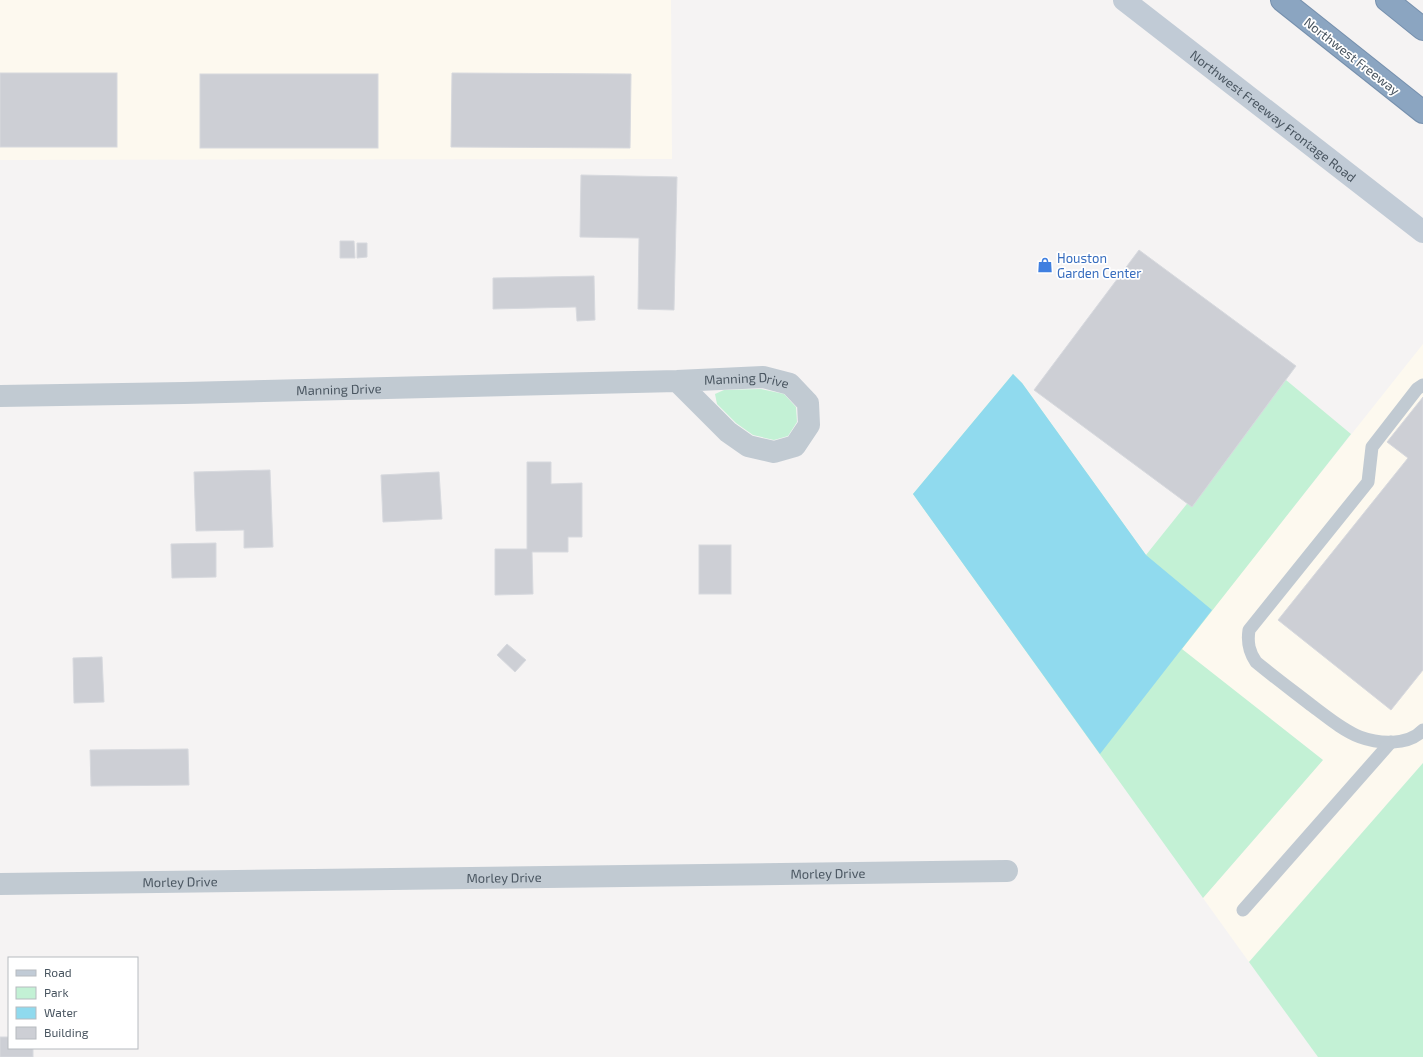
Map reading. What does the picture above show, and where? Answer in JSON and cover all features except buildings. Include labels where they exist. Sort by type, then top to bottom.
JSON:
[{"type":"highway","name":"Northwest Freeway","points":[[1282,0],[1423,112]]},
{"type":"highway","points":[[1386,0],[1423,29]]},
{"type":"main road","name":"Northwest Freeway Frontage Road","points":[[1124,0],[1423,232]]},
{"type":"street","name":"Manning Drive","points":[[0,396],[677,381],[763,377],[790,384],[808,403],[809,425],[795,446],[774,452],[748,446],[728,432],[677,381]]},
{"type":"street","name":"Morley Drive","points":[[0,884],[1007,871]]},
{"type":"lane","points":[[1423,385],[1417,389],[1372,446],[1368,482],[1249,630],[1247,639],[1250,653],[1256,662],[1332,721],[1359,736],[1377,741],[1391,742],[1406,740],[1418,735],[1423,730]]},
{"type":"lane","points":[[1243,910],[1391,742]]},
{"type":"shaded area","points":[[0,0],[671,0],[672,159],[0,160]]},
{"type":"shaded area","points":[[1423,344],[1423,763],[1249,962],[1203,898],[1323,760],[1181,649]]},
{"type":"green space","points":[[1013,374],[1022,383],[1146,555],[1286,380],[1351,434],[1182,649],[1323,760],[1203,898],[913,494]]},
{"type":"green space","points":[[761,389],[784,394],[796,407],[797,422],[788,436],[774,440],[753,435],[736,423],[717,404],[715,394],[724,390]]},
{"type":"green space","points":[[1423,763],[1423,1057],[1318,1057],[1249,962]]},
{"type":"water","points":[[1013,374],[1022,383],[1146,555],[1212,610],[1100,754],[913,494]]},
{"type":"place","name":"Houston Garden Center","points":[[1045,265]]}]
